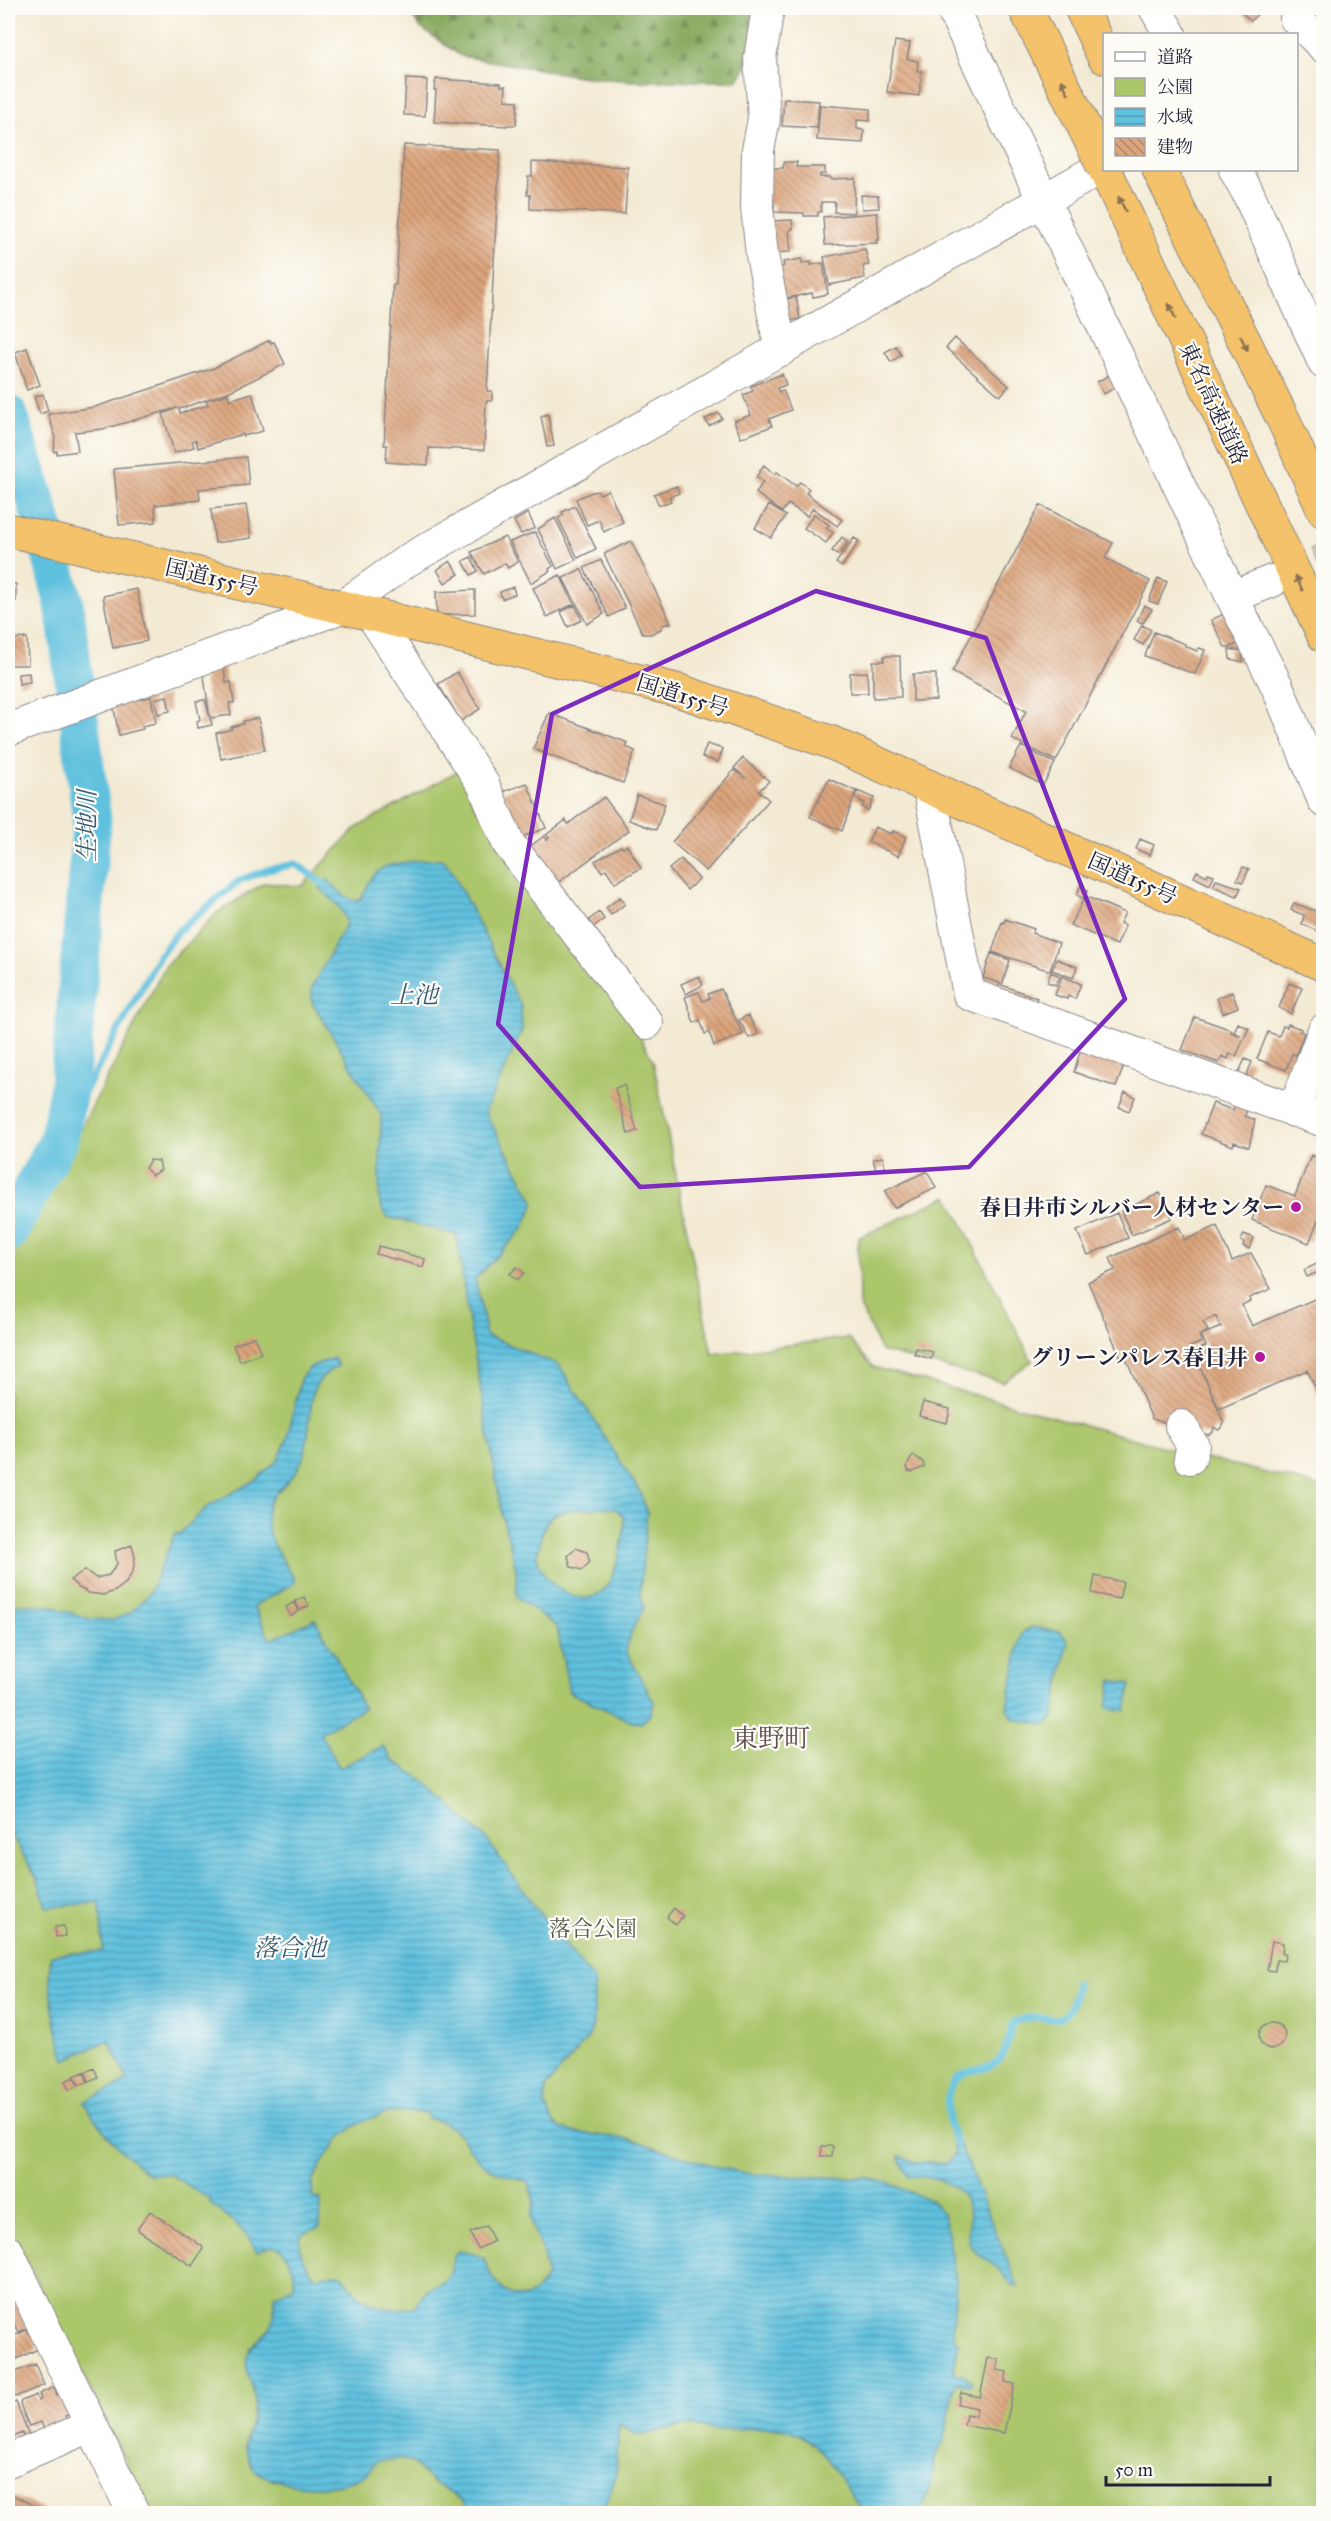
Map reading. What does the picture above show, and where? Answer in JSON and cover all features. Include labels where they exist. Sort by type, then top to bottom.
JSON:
[{"type":"highway","name":"東名高速道路","points":[[1025,8],[1101,161]]},
{"type":"highway","points":[[1081,8],[1103,55]]},
{"type":"highway","name":"東名高速道路","points":[[1106,171],[1323,636]]},
{"type":"highway","points":[[1159,171],[1284,421],[1323,511]]},
{"type":"highway","name":"国道155号","points":[[14,531],[356,611],[680,691],[830,742],[1323,965]]},
{"type":"street","points":[[768,8],[760,58],[764,119],[758,150],[757,207],[762,255],[781,350]]},
{"type":"street","points":[[952,8],[1232,597],[1277,686],[1323,801]]},
{"type":"street","points":[[1155,8],[1169,33]]},
{"type":"street","points":[[1295,20],[1323,47]]},
{"type":"street","points":[[8,730],[101,696],[356,611],[408,560],[1044,202],[1101,161]]},
{"type":"street","points":[[1236,171],[1248,193],[1323,363]]},
{"type":"street","points":[[1232,597],[1272,581]]},
{"type":"street","points":[[356,611],[483,784],[508,843],[647,1023]]},
{"type":"street","points":[[929,786],[969,994],[1323,1121]]},
{"type":"street","points":[[1294,1111],[1323,1030]]},
{"type":"street","points":[[1181,1426],[1193,1446],[1190,1458]]},
{"type":"street","points":[[8,2252],[134,2514]]},
{"type":"street","points":[[8,2461],[91,2426]]},
{"type":"highlighted area","points":[[816,591],[986,638],[1125,999],[969,1167],[640,1187],[498,1024],[552,714]]},
{"type":"green space","points":[[405,8],[761,8],[756,52],[737,81],[632,81],[579,76],[461,56],[421,28]]},
{"type":"green space","name":"落合公園","points":[[461,769],[631,1020],[653,1061],[712,1354],[848,1338],[873,1367],[1182,1452],[1323,1487],[1323,2513],[151,2513],[8,2223],[8,1259],[46,1195],[166,965],[218,912],[264,883],[302,886],[356,828]]},
{"type":"green space","points":[[948,1196],[1032,1361],[1003,1382],[881,1351],[859,1304],[858,1238]]},
{"type":"water","name":"上池","points":[[444,860],[451,870],[521,1006],[522,1030],[485,1112],[535,1203],[522,1230],[475,1279],[485,1335],[559,1365],[640,1492],[647,1512],[640,1592],[644,1608],[632,1630],[626,1651],[654,1702],[651,1714],[641,1723],[632,1722],[569,1692],[557,1627],[517,1597],[516,1568],[502,1515],[466,1303],[457,1235],[388,1217],[382,1209],[379,1200],[381,1115],[312,1002],[312,987],[346,924],[343,913],[320,888],[328,880],[342,894],[352,900],[358,900],[376,873],[385,867],[403,862]],"holes":[[[604,1507],[616,1509],[624,1517],[623,1536],[615,1570],[605,1588],[590,1598],[580,1598],[560,1590],[551,1583],[539,1565],[537,1556],[542,1534],[551,1517],[569,1510]]]},
{"type":"water","name":"落合池","points":[[334,1358],[338,1366],[323,1376],[315,1387],[302,1461],[269,1503],[266,1514],[267,1526],[276,1550],[296,1582],[254,1606],[270,1640],[315,1619],[364,1708],[320,1733],[340,1768],[383,1746],[392,1760],[424,1781],[487,1840],[542,1916],[594,1980],[594,2025],[587,2039],[546,2087],[545,2105],[554,2123],[572,2132],[629,2139],[718,2167],[755,2175],[867,2178],[888,2183],[933,2201],[942,2213],[946,2223],[956,2279],[953,2329],[955,2340],[959,2342],[953,2373],[967,2376],[967,2379],[972,2380],[972,2385],[956,2382],[943,2444],[935,2457],[927,2497],[923,2506],[916,2513],[865,2512],[816,2446],[792,2431],[770,2427],[720,2430],[682,2426],[637,2435],[619,2424],[616,2476],[602,2513],[470,2513],[463,2501],[435,2484],[413,2463],[400,2459],[377,2461],[363,2476],[344,2483],[322,2486],[283,2482],[264,2476],[251,2465],[246,2446],[255,2402],[247,2366],[248,2354],[252,2346],[273,2323],[274,2295],[292,2287],[293,2270],[288,2257],[280,2248],[270,2246],[257,2252],[236,2224],[209,2203],[211,2200],[170,2174],[148,2174],[120,2149],[99,2125],[84,2102],[128,2081],[109,2040],[65,2060],[53,2008],[50,1982],[51,1955],[103,1951],[100,1903],[46,1907],[38,1880],[8,1829],[8,1607],[21,1604],[50,1606],[90,1619],[114,1620],[131,1612],[149,1594],[175,1533],[178,1535],[208,1506],[254,1481],[278,1460],[287,1440],[301,1377],[312,1366]],"holes":[[[398,2112],[426,2113],[429,2119],[439,2121],[455,2130],[489,2168],[528,2182],[534,2201],[531,2216],[533,2228],[542,2249],[547,2275],[539,2288],[530,2295],[520,2297],[511,2295],[502,2289],[488,2270],[484,2258],[468,2252],[458,2251],[445,2280],[428,2289],[414,2307],[402,2309],[371,2304],[355,2292],[340,2273],[316,2277],[305,2263],[300,2247],[301,2235],[320,2227],[321,2199],[314,2198],[313,2180],[336,2143],[353,2128],[373,2117]]]},
{"type":"water","points":[[1032,1627],[1060,1632],[1068,1641],[1054,1717],[1045,1725],[1014,1719],[1007,1708],[1021,1636],[1024,1631]]},
{"type":"water","points":[[1112,1680],[1131,1684],[1126,1711],[1107,1708]]},
{"type":"water","points":[[954,2134],[1018,2286],[1011,2284],[998,2269],[971,2246],[968,2234],[969,2214],[962,2195],[947,2183],[909,2176],[899,2159],[899,2156],[915,2163],[948,2162],[955,2155],[952,2138]]},
{"type":"building","points":[[1243,8],[1262,9],[1251,21],[1240,11]]},
{"type":"building","points":[[895,41],[910,43],[907,59],[918,61],[917,71],[922,71],[919,96],[887,92]]},
{"type":"building","points":[[406,79],[427,80],[425,116],[404,115]]},
{"type":"building","points":[[436,79],[501,83],[501,86],[506,86],[505,100],[518,101],[516,125],[434,122]]},
{"type":"building","points":[[784,99],[819,101],[817,128],[782,126]]},
{"type":"building","points":[[820,105],[870,109],[870,121],[857,120],[857,129],[864,130],[863,143],[817,140]]},
{"type":"building","points":[[404,145],[500,150],[487,391],[492,391],[492,401],[486,401],[484,450],[429,448],[428,465],[386,462],[387,445],[384,445]]},
{"type":"building","points":[[532,162],[628,167],[625,214],[530,209],[530,195],[527,195],[528,176],[532,176]]},
{"type":"building","points":[[784,162],[797,162],[796,167],[825,167],[825,174],[820,174],[820,177],[855,178],[854,213],[834,212],[835,202],[821,202],[821,212],[818,212],[818,216],[774,212],[774,205],[765,205],[771,168],[783,168]]},
{"type":"building","points":[[861,195],[878,196],[879,208],[862,209]]},
{"type":"building","points":[[877,213],[879,240],[876,240],[877,243],[825,245],[823,217]]},
{"type":"building","points":[[792,220],[793,229],[789,230],[791,252],[768,253],[773,221]]},
{"type":"building","points":[[865,249],[869,265],[863,266],[865,278],[829,285],[824,257]]},
{"type":"building","points":[[802,259],[802,263],[811,262],[811,265],[823,263],[828,294],[813,297],[812,293],[782,299],[777,268],[784,266],[783,262]]},
{"type":"building","points":[[796,297],[800,319],[781,322],[777,301]]},
{"type":"building","points":[[955,338],[1009,386],[1000,396],[946,348]]},
{"type":"building","points":[[270,340],[271,343],[274,342],[285,364],[226,393],[179,409],[180,413],[208,405],[206,400],[228,394],[229,400],[252,393],[263,431],[243,436],[243,434],[198,448],[196,440],[192,441],[194,447],[174,453],[163,414],[177,408],[103,429],[75,432],[78,451],[57,454],[57,451],[54,452],[55,435],[48,414],[95,407],[214,368]]},
{"type":"building","points":[[896,346],[901,355],[891,362],[885,352]]},
{"type":"building","points":[[27,348],[40,385],[27,390],[15,352]]},
{"type":"building","points":[[782,374],[786,385],[777,388],[779,392],[783,390],[791,410],[769,419],[772,426],[741,438],[734,421],[751,415],[743,395],[753,391],[751,386]]},
{"type":"building","points":[[1109,375],[1116,387],[1104,394],[1097,382]]},
{"type":"building","points":[[43,394],[48,411],[40,414],[34,397]]},
{"type":"building","points":[[719,413],[722,419],[709,426],[705,419]]},
{"type":"building","points":[[548,414],[554,446],[547,447],[541,416]]},
{"type":"building","points":[[246,457],[249,485],[199,489],[200,500],[155,505],[156,522],[119,525],[114,469]]},
{"type":"building","points":[[764,465],[774,474],[777,472],[796,486],[800,482],[809,489],[806,493],[842,520],[837,526],[813,508],[807,516],[788,504],[782,512],[756,493],[763,482],[756,477]]},
{"type":"building","points":[[677,486],[679,493],[669,497],[671,501],[659,505],[654,494]]},
{"type":"building","points":[[608,490],[623,522],[604,532],[599,520],[587,525],[576,499],[592,492],[598,491],[600,494]]},
{"type":"building","points":[[246,505],[251,538],[215,543],[211,509]]},
{"type":"building","points":[[769,505],[786,516],[771,538],[755,528]]},
{"type":"building","points":[[1040,505],[1113,543],[1105,558],[1150,581],[1056,761],[1012,739],[1026,711],[952,672]]},
{"type":"building","points":[[575,506],[596,549],[578,558],[558,518],[564,515],[562,512]]},
{"type":"building","points":[[528,513],[535,528],[521,534],[514,521]]},
{"type":"building","points":[[814,514],[829,525],[826,528],[833,533],[826,543],[804,528]]},
{"type":"building","points":[[555,518],[576,560],[557,569],[538,529]]},
{"type":"building","points":[[535,532],[553,566],[549,569],[550,571],[531,583],[510,542]]},
{"type":"building","points":[[505,537],[518,562],[508,568],[505,563],[484,574],[471,552]]},
{"type":"building","points":[[842,537],[848,542],[839,555],[832,551]]},
{"type":"building","points":[[854,538],[859,541],[842,567],[836,563]]},
{"type":"building","points":[[631,541],[671,623],[663,625],[661,629],[651,634],[643,634],[604,554]]},
{"type":"building","points":[[471,557],[478,571],[471,575],[463,561]]},
{"type":"building","points":[[601,560],[625,608],[609,617],[584,568]]},
{"type":"building","points":[[450,561],[459,574],[445,583],[437,570]]},
{"type":"building","points":[[581,569],[604,614],[587,624],[563,578]]},
{"type":"building","points":[[560,575],[574,604],[547,617],[533,588]]},
{"type":"building","points":[[1158,578],[1167,582],[1158,604],[1149,601]]},
{"type":"building","points":[[8,584],[16,584],[16,601],[8,600]]},
{"type":"building","points":[[513,587],[515,594],[502,599],[500,592]]},
{"type":"building","points":[[137,589],[147,641],[113,648],[103,596]]},
{"type":"building","points":[[475,590],[475,614],[437,615],[436,592]]},
{"type":"building","points":[[575,605],[582,620],[568,627],[561,612]]},
{"type":"building","points":[[1144,605],[1152,609],[1143,623],[1137,621]]},
{"type":"building","points":[[1228,612],[1243,641],[1231,647],[1225,647],[1211,620]]},
{"type":"building","points":[[1142,625],[1151,630],[1143,645],[1134,640]]},
{"type":"building","points":[[1154,632],[1197,651],[1199,648],[1205,650],[1195,674],[1145,656]]},
{"type":"building","points":[[27,638],[28,665],[8,665],[8,639]]},
{"type":"building","points":[[1229,649],[1242,651],[1243,662],[1230,659]]},
{"type":"building","points":[[884,656],[900,656],[901,697],[873,698],[873,661],[884,661]]},
{"type":"building","points":[[224,667],[226,683],[231,682],[234,703],[229,703],[231,715],[210,718],[203,670]]},
{"type":"building","points":[[457,672],[480,709],[461,721],[438,684]]},
{"type":"building","points":[[867,672],[868,693],[850,693],[850,673]]},
{"type":"building","points":[[29,673],[30,682],[19,684],[18,674]]},
{"type":"building","points":[[913,674],[936,674],[936,700],[913,701]]},
{"type":"building","points":[[167,696],[170,711],[158,714],[154,699]]},
{"type":"building","points":[[151,697],[156,723],[119,735],[113,704]]},
{"type":"building","points":[[205,700],[212,725],[198,728],[197,721],[200,720],[196,701]]},
{"type":"building","points":[[549,713],[628,743],[626,747],[635,751],[623,783],[533,749]]},
{"type":"building","points":[[258,718],[265,750],[221,759],[216,733],[232,729],[231,727],[243,724],[243,721]]},
{"type":"building","points":[[707,744],[723,749],[718,762],[702,757]]},
{"type":"building","points":[[1021,746],[1055,763],[1043,785],[1009,768]]},
{"type":"building","points":[[743,758],[769,781],[759,791],[769,800],[706,871],[672,842],[734,770],[746,779],[734,768]]},
{"type":"building","points":[[829,779],[856,791],[842,831],[810,817]]},
{"type":"building","points":[[527,783],[546,828],[522,837],[503,792]]},
{"type":"building","points":[[857,791],[874,798],[868,811],[862,808],[864,803],[854,798]]},
{"type":"building","points":[[637,795],[665,804],[656,830],[629,820]]},
{"type":"building","points":[[604,797],[629,830],[555,885],[528,848],[544,836],[547,840],[549,838],[546,835],[566,820],[568,824]]},
{"type":"building","points":[[875,827],[906,837],[898,856],[868,842]]},
{"type":"building","points":[[1140,839],[1154,845],[1150,855],[1136,849]]},
{"type":"building","points":[[627,845],[641,868],[615,883],[606,869],[602,872],[595,861]]},
{"type":"building","points":[[681,859],[699,879],[687,890],[669,869]]},
{"type":"building","points":[[1243,867],[1249,869],[1243,882],[1237,880]]},
{"type":"building","points":[[1197,871],[1207,876],[1208,873],[1214,875],[1210,885],[1194,877]]},
{"type":"building","points":[[1216,880],[1241,888],[1237,896],[1213,886]]},
{"type":"building","points":[[1080,886],[1088,890],[1085,896],[1125,913],[1120,923],[1125,926],[1117,945],[1070,925],[1084,899],[1077,895]]},
{"type":"building","points":[[620,897],[625,904],[611,915],[606,908]]},
{"type":"building","points":[[1294,903],[1324,914],[1324,934],[1302,924],[1304,915],[1291,910]]},
{"type":"building","points":[[599,912],[604,919],[589,930],[584,924]]},
{"type":"building","points":[[1005,919],[1034,929],[1032,933],[1059,943],[1050,971],[992,952]]},
{"type":"building","points":[[991,953],[1010,960],[1002,985],[1037,998],[1031,1013],[993,999],[1000,983],[983,978]]},
{"type":"building","points":[[1057,959],[1077,967],[1073,978],[1052,970]]},
{"type":"building","points":[[1051,972],[1060,976],[1056,985],[1047,982]]},
{"type":"building","points":[[699,976],[703,985],[686,994],[681,984]]},
{"type":"building","points":[[1062,976],[1081,984],[1075,999],[1055,995]]},
{"type":"building","points":[[1289,983],[1302,988],[1291,1014],[1279,1008]]},
{"type":"building","points":[[721,989],[743,1034],[714,1046],[709,1032],[705,1034],[700,1020],[694,1023],[685,997],[699,992],[703,1001],[710,998],[708,994]]},
{"type":"building","points":[[1232,992],[1238,1007],[1223,1013],[1217,998]]},
{"type":"building","points":[[748,1015],[758,1034],[749,1038],[739,1020]]},
{"type":"building","points":[[1195,1017],[1232,1030],[1231,1032],[1241,1036],[1234,1032],[1238,1023],[1249,1028],[1236,1056],[1230,1054],[1228,1059],[1222,1056],[1219,1063],[1182,1050]]},
{"type":"building","points":[[1288,1024],[1301,1029],[1300,1031],[1304,1033],[1296,1055],[1292,1054],[1286,1070],[1257,1059],[1268,1032],[1279,1036],[1283,1026],[1287,1027]]},
{"type":"building","points":[[1082,1045],[1125,1063],[1116,1087],[1074,1072]]},
{"type":"building","points":[[1245,1059],[1252,1062],[1246,1077],[1238,1074]]},
{"type":"building","points":[[624,1085],[637,1131],[628,1134],[615,1088]]},
{"type":"building","points":[[1125,1092],[1135,1097],[1129,1111],[1119,1107]]},
{"type":"building","points":[[1236,1102],[1248,1106],[1245,1116],[1255,1120],[1249,1147],[1234,1142],[1233,1146],[1201,1134],[1213,1103],[1233,1110]]},
{"type":"building","points":[[1311,1155],[1324,1160],[1324,1206],[1309,1243],[1252,1220],[1266,1185],[1295,1196]]},
{"type":"building","points":[[883,1157],[885,1167],[876,1170],[873,1159]]},
{"type":"building","points":[[150,1160],[159,1161],[161,1170],[152,1175],[145,1168]]},
{"type":"building","points":[[927,1171],[936,1188],[894,1208],[885,1191]]},
{"type":"building","points":[[1160,1193],[1172,1218],[1132,1235],[1121,1211]]},
{"type":"building","points":[[1117,1213],[1128,1238],[1088,1255],[1077,1231]]},
{"type":"building","points":[[1217,1226],[1232,1261],[1251,1253],[1271,1289],[1249,1298],[1250,1301],[1242,1305],[1252,1326],[1324,1295],[1324,1406],[1307,1370],[1219,1409],[1199,1364],[1224,1423],[1222,1428],[1218,1430],[1214,1427],[1213,1432],[1208,1435],[1152,1419],[1125,1356],[1121,1358],[1088,1282],[1115,1270],[1110,1258],[1179,1227],[1185,1240]],"holes":[[[1216,1316],[1221,1327],[1201,1335],[1206,1346],[1192,1352],[1190,1347],[1202,1342],[1199,1336],[1208,1331],[1203,1322]]]},
{"type":"building","points":[[1244,1234],[1254,1238],[1249,1249],[1243,1246],[1244,1243],[1241,1241]]},
{"type":"building","points":[[379,1246],[425,1259],[423,1267],[376,1254]]},
{"type":"building","points":[[1317,1264],[1321,1271],[1307,1277],[1304,1270]]},
{"type":"building","points":[[517,1267],[524,1273],[517,1280],[510,1274]]},
{"type":"building","points":[[254,1337],[261,1353],[240,1361],[233,1345]]},
{"type":"building","points":[[916,1348],[933,1352],[931,1359],[914,1354]]},
{"type":"building","points":[[923,1402],[950,1409],[947,1423],[919,1416]]},
{"type":"building","points":[[913,1455],[923,1462],[924,1467],[913,1472],[908,1471],[907,1466]]},
{"type":"building","points":[[132,1545],[135,1558],[133,1571],[126,1583],[115,1591],[103,1595],[89,1593],[70,1580],[85,1570],[96,1578],[109,1575],[117,1564],[115,1551]]},
{"type":"building","points":[[576,1548],[587,1552],[590,1562],[582,1570],[571,1567],[568,1556]]},
{"type":"building","points":[[1095,1576],[1123,1582],[1119,1599],[1092,1593]]},
{"type":"building","points":[[304,1597],[309,1606],[300,1610],[295,1601]]},
{"type":"building","points":[[294,1602],[299,1611],[291,1616],[286,1607]]},
{"type":"building","points":[[674,1908],[683,1916],[676,1925],[667,1917]]},
{"type":"building","points":[[64,1926],[65,1936],[56,1937],[55,1927]]},
{"type":"building","points":[[1272,1941],[1283,1943],[1282,1954],[1285,1954],[1284,1961],[1276,1960],[1275,1971],[1267,1970]]},
{"type":"building","points":[[1272,2023],[1281,2027],[1285,2036],[1281,2045],[1272,2049],[1263,2045],[1259,2036],[1263,2027]]},
{"type":"building","points":[[94,2068],[98,2077],[89,2081],[85,2072]]},
{"type":"building","points":[[84,2072],[88,2082],[79,2085],[74,2076]]},
{"type":"building","points":[[74,2077],[78,2086],[69,2090],[65,2081]]},
{"type":"building","points":[[822,2146],[833,2146],[832,2157],[821,2156]]},
{"type":"building","points":[[150,2211],[202,2246],[203,2249],[192,2266],[139,2231],[138,2228]]},
{"type":"building","points":[[486,2226],[494,2241],[478,2249],[470,2233]]},
{"type":"building","points":[[11,2288],[33,2326],[19,2332],[11,2317],[8,2319],[8,2290]]},
{"type":"building","points":[[30,2328],[38,2349],[8,2363],[8,2339]]},
{"type":"building","points":[[988,2358],[999,2360],[997,2370],[1007,2372],[1005,2382],[1015,2384],[1004,2433],[964,2425],[966,2414],[975,2416],[977,2408],[958,2404],[961,2393],[980,2397]]},
{"type":"building","points":[[35,2364],[44,2385],[15,2397],[8,2375]]},
{"type":"building","points":[[54,2387],[57,2395],[64,2392],[71,2414],[65,2416],[67,2421],[46,2434],[41,2422],[29,2426],[20,2404],[21,2401],[36,2395],[38,2401],[41,2399],[39,2394]]},
{"type":"building","points":[[16,2402],[31,2441],[26,2443],[22,2433],[8,2439],[8,2405]]},
{"type":"building","points":[[8,2493],[44,2510],[42,2514],[8,2514]]},
{"type":"waterway","name":"生地川","points":[[8,414],[40,513],[64,603],[92,820],[69,1086],[59,1139],[8,1233]]},
{"type":"waterway","points":[[59,1139],[159,956],[178,931],[240,880],[267,870],[296,864],[324,884]]},
{"type":"waterway","points":[[956,2143],[948,2116],[948,2097],[955,2080],[967,2072],[989,2067],[997,2062],[1006,2049],[1013,2023],[1024,2018],[1061,2018],[1067,2013],[1072,2002],[1076,1984]]},
{"type":"tunnel","points":[[1272,581],[1324,559]]},
{"type":"place","name":"春日井市シルバー人材センター","points":[[1296,1207]]},
{"type":"place","name":"グリーンパレス春日井","points":[[1260,1357]]},
{"type":"district","name":"東野町","points":[[771,1738]]}]
